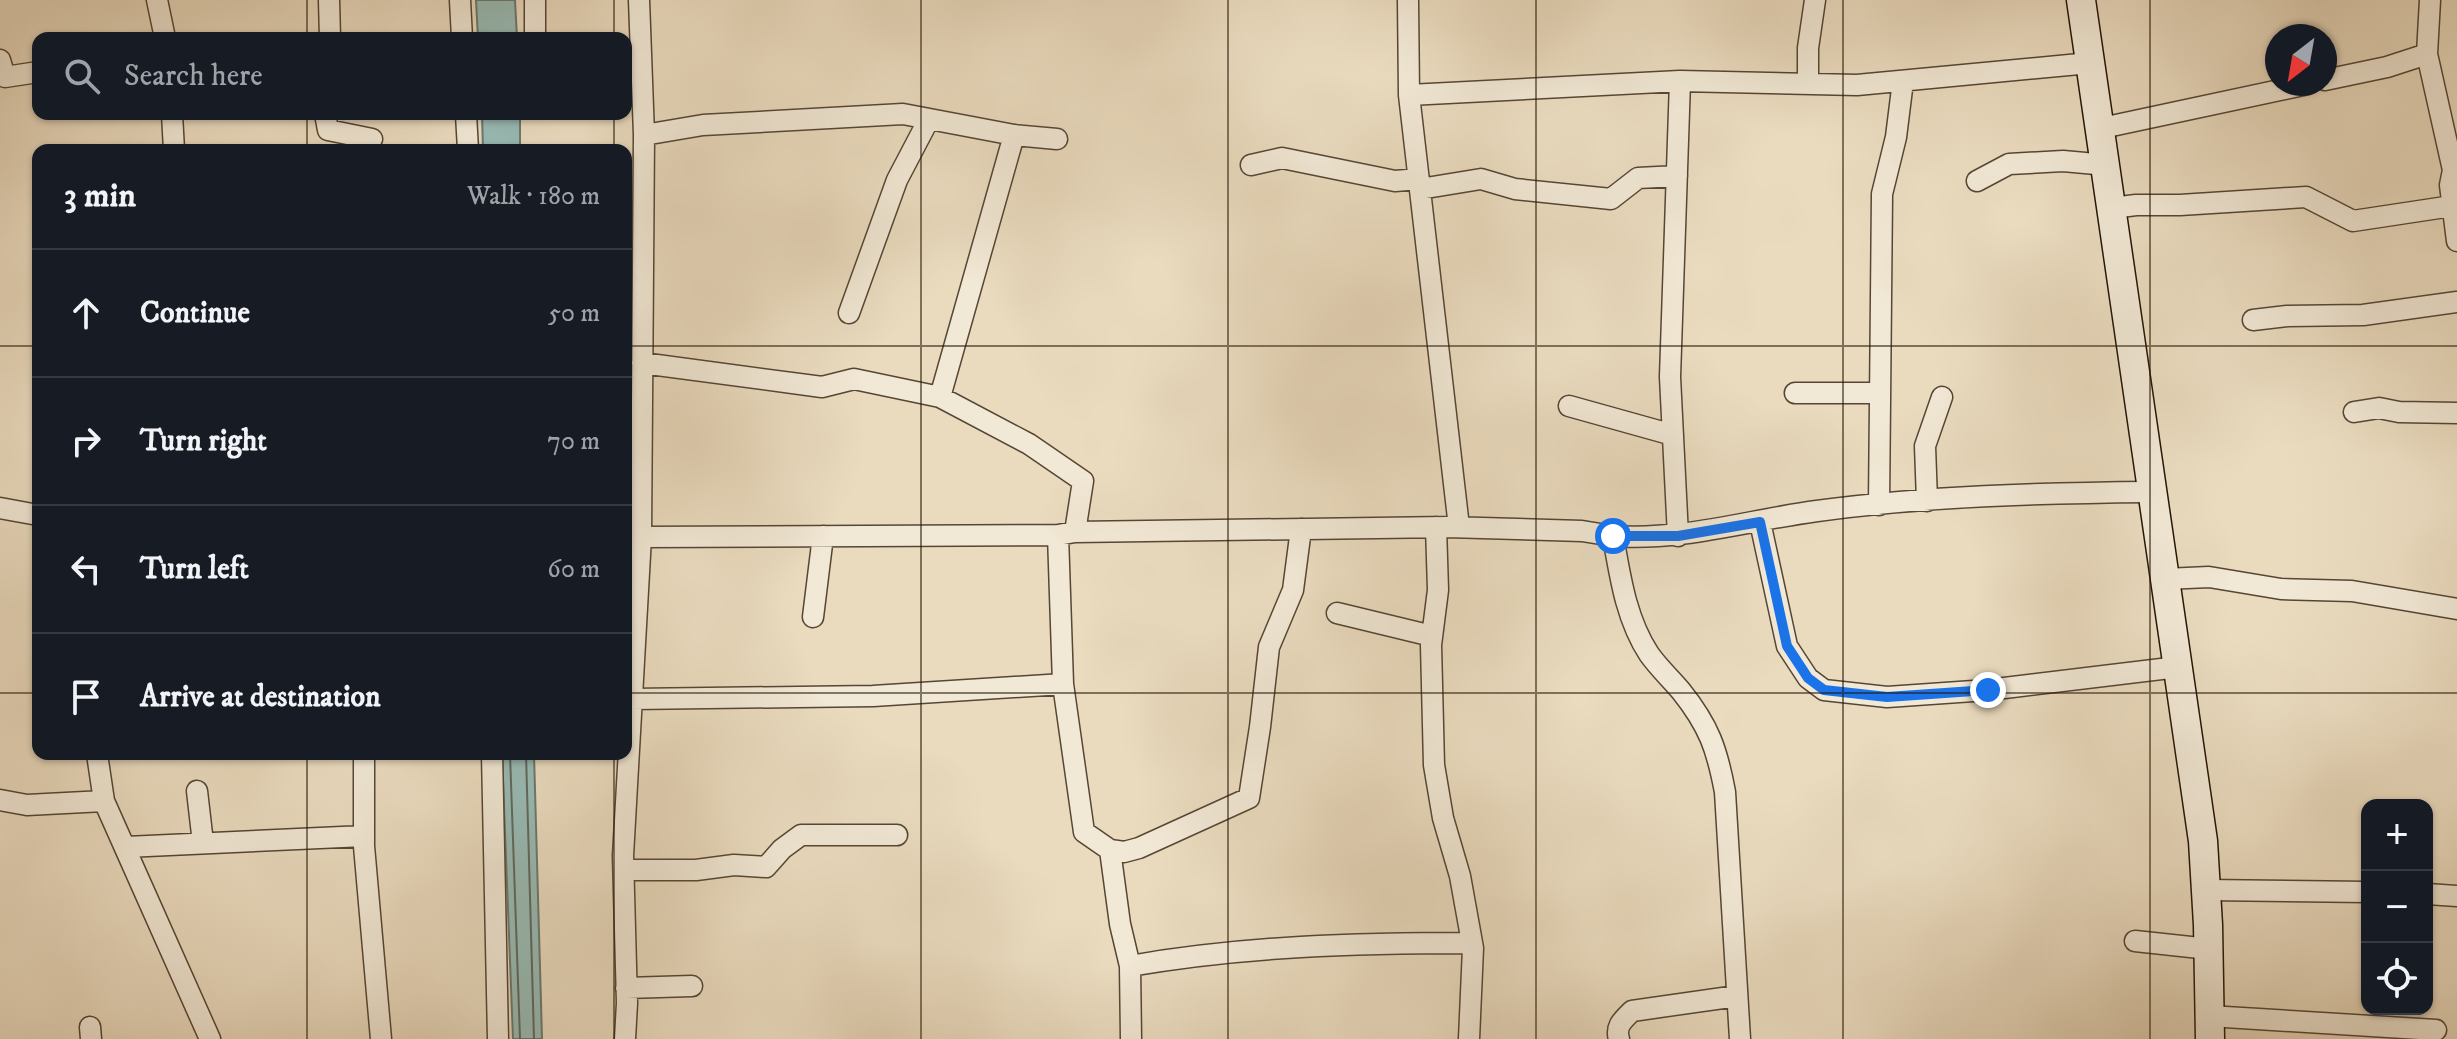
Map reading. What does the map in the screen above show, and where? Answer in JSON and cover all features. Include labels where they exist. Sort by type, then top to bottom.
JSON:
[{"type":"main road","points":[[2081,0],[2102,128],[2151,492],[2203,841],[2210,1027]]},
{"type":"street","points":[[157,0],[164,32]]},
{"type":"street","points":[[329,0],[330,32]]},
{"type":"street","points":[[460,0],[462,32]]},
{"type":"street","points":[[535,0],[535,32]]},
{"type":"street","points":[[632,718],[641,537],[644,135],[639,0]]},
{"type":"street","points":[[1408,0],[1409,95],[1459,527]]},
{"type":"street","points":[[1808,84],[1808,48],[1815,0]]},
{"type":"street","points":[[2430,0],[2427,54],[2453,170],[2450,185],[2457,241]]},
{"type":"street","points":[[2337,77],[2387,67],[2427,54]]},
{"type":"street","points":[[0,60],[5,77],[32,73]]},
{"type":"street","points":[[1409,95],[1680,81],[1857,85],[2090,63]]},
{"type":"street","points":[[1678,536],[1670,377],[1680,81]]},
{"type":"street","points":[[1879,505],[1882,194],[1896,137],[1903,81]]},
{"type":"street","points":[[2102,128],[2265,93]]},
{"type":"street","points":[[644,135],[703,125],[903,114],[1014,135],[1057,139]]},
{"type":"street","points":[[849,313],[897,180],[929,119]]},
{"type":"street","points":[[172,120],[174,144]]},
{"type":"street","points":[[326,120],[328,130],[372,139]]},
{"type":"street","points":[[466,120],[468,144]]},
{"type":"street","points":[[940,397],[1014,135]]},
{"type":"street","points":[[1251,165],[1282,158],[1419,184],[1481,179],[1515,189],[1611,199],[1638,178],[1677,176]]},
{"type":"street","points":[[1977,181],[2009,164],[2063,161],[2107,165]]},
{"type":"street","points":[[2112,208],[2306,197],[2353,221],[2452,206]]},
{"type":"street","points":[[2253,320],[2287,316],[2363,315],[2457,302]]},
{"type":"street","points":[[642,363],[822,387],[854,379],[940,397],[1029,444],[1083,481],[1066,534],[1063,684],[1084,832],[1110,850],[1124,852],[1139,848],[1249,798],[1269,647],[1293,590],[1301,529]]},
{"type":"street","points":[[1795,393],[1880,393]]},
{"type":"street","points":[[1927,501],[1925,446],[1942,397]]},
{"type":"street","points":[[1569,406],[1673,435]]},
{"type":"street","points":[[2354,412],[2379,408],[2399,412],[2457,413]]},
{"type":"street","points":[[641,537],[1436,527],[1582,531],[1613,536],[1678,536],[1817,511],[1879,505],[2020,494],[2151,492]]},
{"type":"street","points":[[0,508],[32,514]]},
{"type":"street","points":[[1760,522],[1787,646],[1808,678],[1824,690],[1901,696],[1988,690],[2178,667]]},
{"type":"street","points":[[1436,527],[1438,590],[1432,636],[1434,765],[1472,943],[1469,1039]]},
{"type":"street","points":[[813,617],[823,536]]},
{"type":"street","points":[[1613,536],[1621,583],[1633,621],[1649,654],[1711,733],[1720,764],[1725,792],[1740,1039]]},
{"type":"street","points":[[2165,579],[2209,577],[2281,589],[2352,591],[2457,609]]},
{"type":"street","points":[[1337,613],[1432,636]]},
{"type":"street","points":[[633,699],[873,696],[1063,684]]},
{"type":"street","points":[[98,760],[104,801],[210,1039]]},
{"type":"street","points":[[364,760],[364,836],[381,1039]]},
{"type":"street","points":[[492,760],[498,1039]]},
{"type":"street","points":[[625,1039],[624,870],[630,760]]},
{"type":"street","points":[[197,791],[203,843]]},
{"type":"street","points":[[0,800],[27,805],[104,801]]},
{"type":"street","points":[[624,870],[696,870],[734,865],[766,867],[782,849],[801,835],[897,835]]},
{"type":"street","points":[[126,847],[364,836]]},
{"type":"street","points":[[1110,850],[1120,924],[1130,966],[1131,1039]]},
{"type":"street","points":[[2206,890],[2361,892]]},
{"type":"street","points":[[2433,894],[2457,896]]},
{"type":"street","points":[[2135,941],[2209,949]]},
{"type":"street","points":[[1130,966],[1194,954],[1395,943],[1472,943]]},
{"type":"street","points":[[626,988],[692,986]]},
{"type":"street","points":[[1596,1039],[1618,1036],[1620,1022],[1632,1011],[1737,996]]},
{"type":"street","points":[[2210,1027],[2436,1030]]},
{"type":"water","points":[[476,0],[515,0],[517,32],[478,32]]},
{"type":"water","points":[[482,120],[520,120],[520,144],[483,144]]},
{"type":"water","points":[[502,760],[534,760],[542,1039],[513,1039]]},
{"type":"route","points":[[1613,536],[1678,536],[1760,522],[1787,646],[1808,678],[1824,690],[1887,697],[1988,690]]}]
